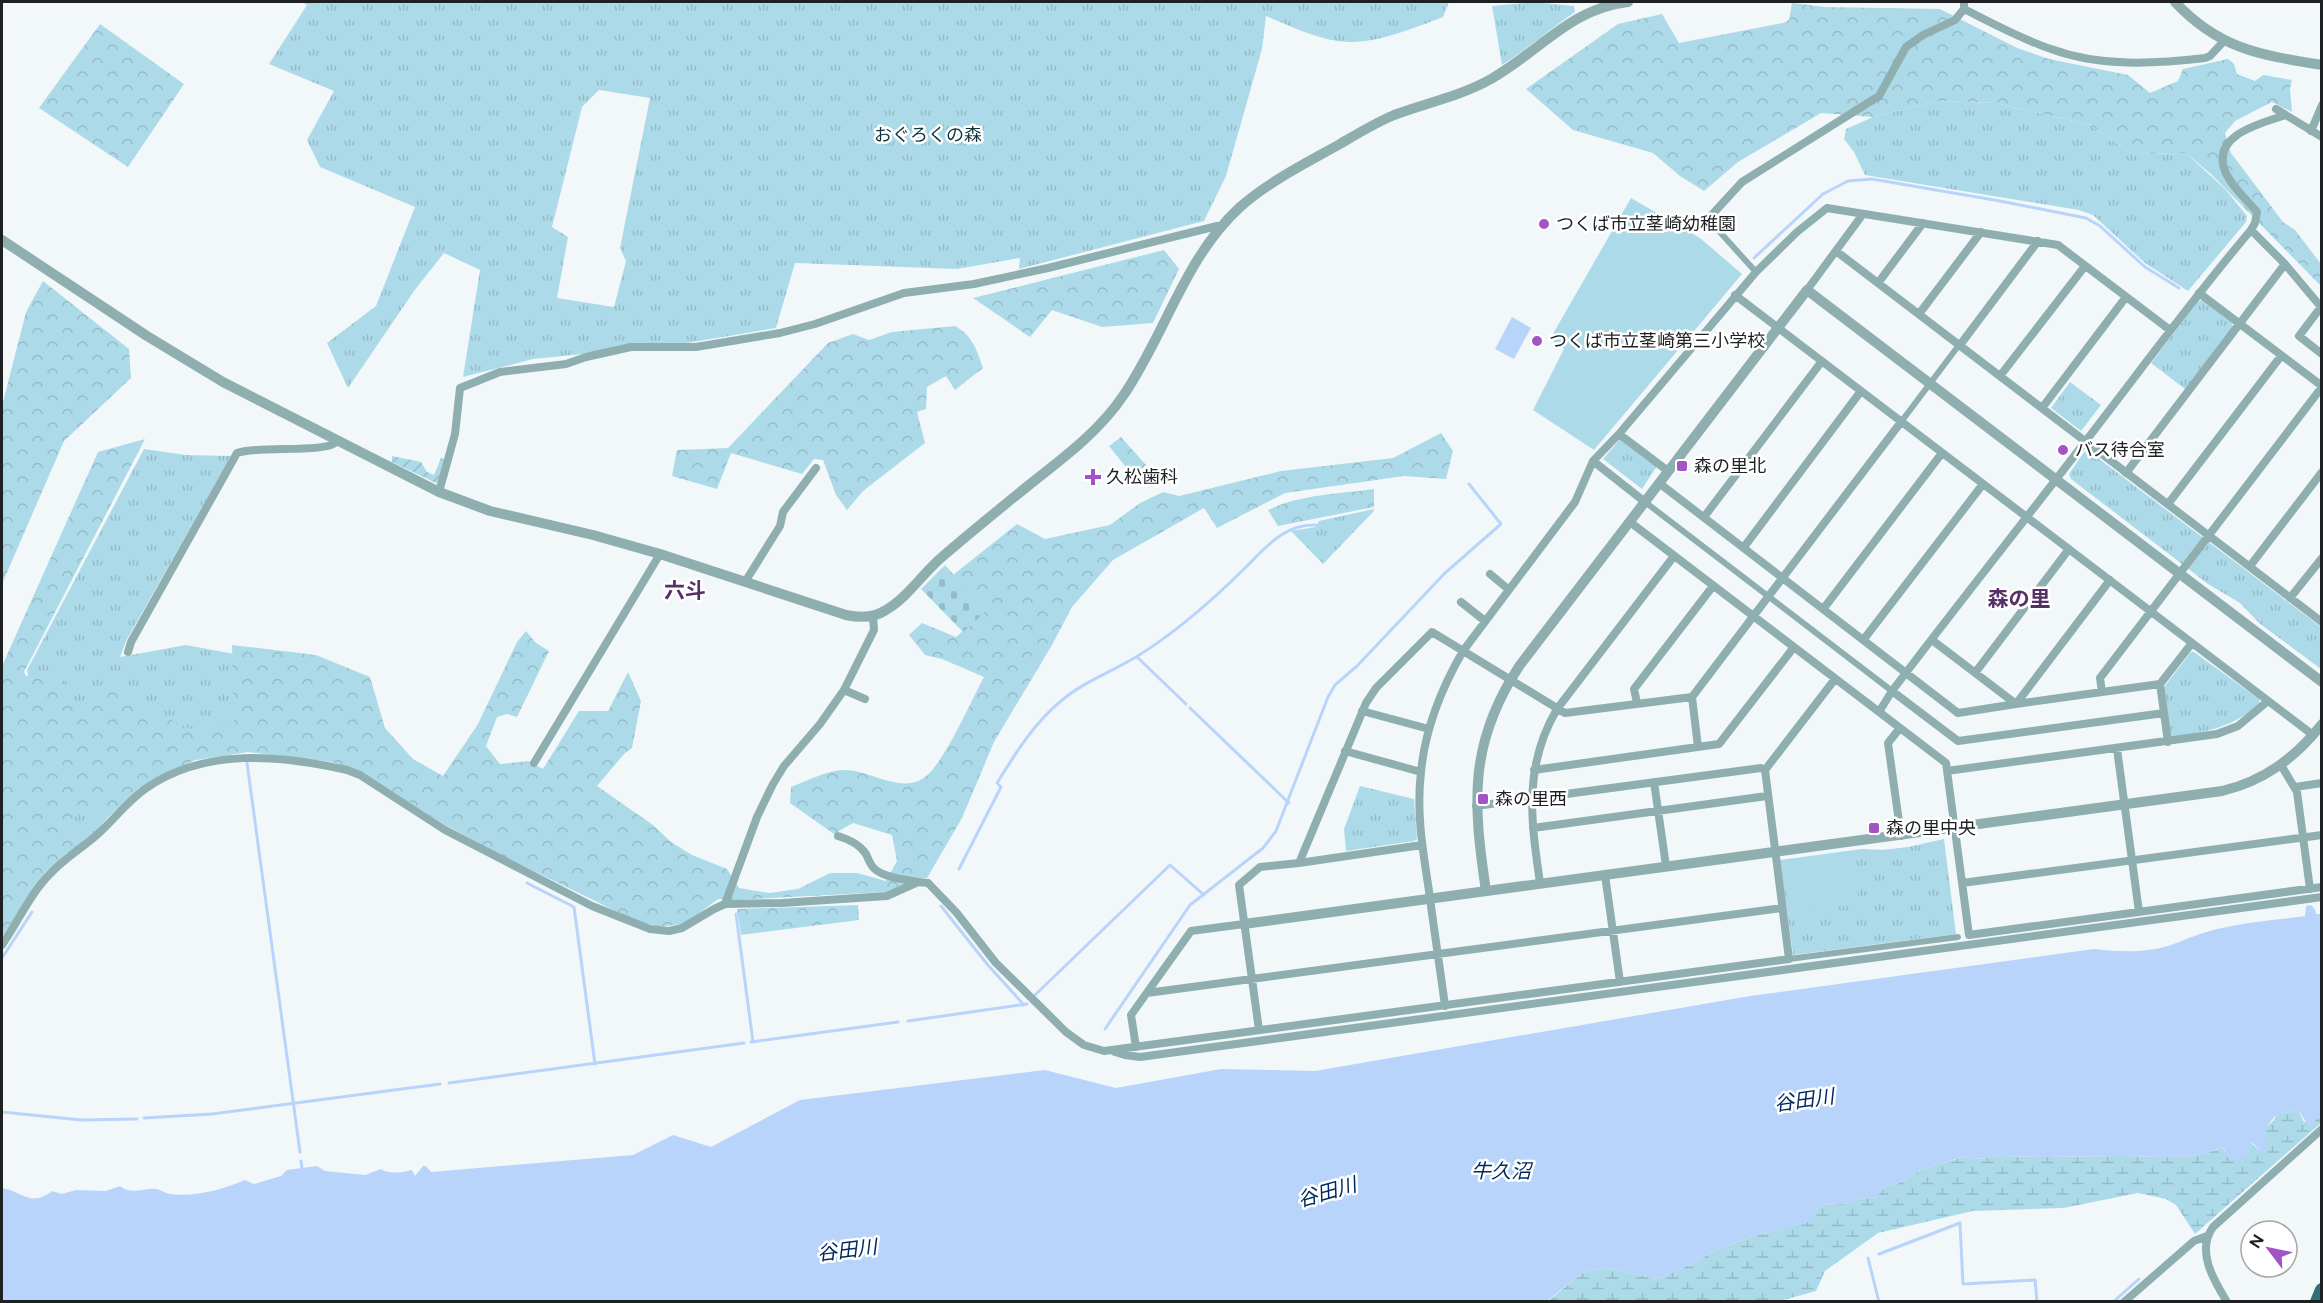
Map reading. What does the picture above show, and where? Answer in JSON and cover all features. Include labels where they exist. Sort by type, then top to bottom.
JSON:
[{"type":"main road","points":[[2318,1302],[2322,1290]]},
{"type":"street","points":[[2,240],[187,361],[440,492],[490,511],[594,535],[660,554],[846,615],[873,616],[891,607],[939,560],[1106,418],[1143,364],[1197,260],[1220,228],[1241,206],[1316,157],[1391,117],[1470,89],[1491,79],[1583,14],[1615,3],[1628,2]]},
{"type":"street","points":[[2175,2],[2224,41],[2258,54],[2322,65]]},
{"type":"street","points":[[1756,272],[1708,219],[1742,182],[1879,96],[1906,47],[1923,35],[1955,20],[1964,5],[2028,41],[2073,56],[2147,63],[2205,58],[2210,57],[2224,41]]},
{"type":"street","points":[[2205,58],[2214,63]]},
{"type":"street","points":[[2311,131],[2322,105]]},
{"type":"street","points":[[2276,109],[2322,137]]},
{"type":"street","points":[[1879,712],[1906,672],[2026,516],[2199,292],[2251,230],[2255,223],[2256,213],[2224,170],[2224,152],[2228,143],[2240,132],[2286,115]]},
{"type":"street","points":[[1445,1006],[1419,817],[1421,772],[1429,729],[1439,699],[1463,651],[1575,502],[1593,461],[1619,434],[1756,272],[1797,232],[1827,208],[2058,245],[2170,330]]},
{"type":"street","points":[[1486,891],[1476,806],[1478,775],[1492,717],[1510,681],[1863,214]]},
{"type":"street","points":[[1878,283],[1923,223]]},
{"type":"street","points":[[440,492],[455,434],[460,387],[500,372],[566,364],[631,347],[696,347],[780,333],[815,324],[904,293],[974,284],[1217,226]]},
{"type":"street","points":[[2251,230],[2285,264],[2321,307],[2299,336],[2322,354]]},
{"type":"street","points":[[1918,314],[1981,232]]},
{"type":"street","points":[[1698,747],[1692,697],[2038,241]]},
{"type":"street","points":[[1836,251],[2322,622]]},
{"type":"street","points":[[2126,473],[2285,264]]},
{"type":"street","points":[[2000,376],[2085,266]]},
{"type":"street","points":[[1807,290],[2322,682]]},
{"type":"street","points":[[2102,692],[2100,678],[2322,386],[2199,292]]},
{"type":"street","points":[[1736,295],[2313,735]]},
{"type":"street","points":[[2042,408],[2126,297]]},
{"type":"street","points":[[2168,504],[2281,356]]},
{"type":"street","points":[[1704,517],[1822,361]]},
{"type":"street","points":[[1744,547],[1861,391]]},
{"type":"street","points":[[1619,434],[1668,471]]},
{"type":"street","points":[[128,652],[131,642],[237,453],[269,448],[329,447],[338,441]]},
{"type":"street","points":[[1824,608],[1942,453]]},
{"type":"street","points":[[1593,461],[1958,741],[2164,713]]},
{"type":"street","points":[[745,582],[780,526],[783,512],[816,468]]},
{"type":"street","points":[[2250,566],[2322,472]]},
{"type":"street","points":[[1659,483],[1958,713],[2160,684],[2192,644]]},
{"type":"street","points":[[1864,639],[1983,484]]},
{"type":"street","points":[[1630,522],[1946,763],[1969,935],[2322,887]]},
{"type":"street","points":[[1975,673],[2069,549]]},
{"type":"street","points":[[534,763],[660,554]]},
{"type":"street","points":[[1540,883],[1531,799],[1534,770],[1546,731],[1557,709],[1674,556]]},
{"type":"street","points":[[2290,598],[2322,558]]},
{"type":"street","points":[[1490,574],[1508,589]]},
{"type":"street","points":[[2016,704],[2110,580]]},
{"type":"street","points":[[1636,703],[1634,689],[1713,586]]},
{"type":"street","points":[[1461,602],[1485,621]]},
{"type":"street","points":[[725,904],[757,817],[773,784],[784,766],[820,724],[844,690],[874,630],[873,616]]},
{"type":"street","points":[[1299,863],[1362,711],[1376,688],[1432,632],[1510,681],[1567,713],[1692,697]]},
{"type":"street","points":[[1932,640],[2016,704]]},
{"type":"street","points":[[1534,770],[1719,744],[1794,647]]},
{"type":"street","points":[[1789,959],[1765,770],[1835,679]]},
{"type":"street","points":[[2160,684],[2168,742]]},
{"type":"street","points":[[844,690],[865,699]]},
{"type":"street","points":[[1947,771],[2168,742],[2228,731],[2248,720],[2268,701]]},
{"type":"street","points":[[1362,711],[1429,729]]},
{"type":"street","points":[[1136,1047],[1131,1015],[1191,931],[1774,851],[1901,836],[2238,787],[2281,765],[2322,724]]},
{"type":"street","points":[[1900,728],[1888,743],[1901,836]]},
{"type":"street","points":[[2117,749],[2139,912]]},
{"type":"street","points":[[1345,751],[1421,772]]},
{"type":"street","points":[[2,945],[50,873],[99,833],[137,795],[162,779],[188,767],[214,760],[245,757],[347,770],[360,775],[445,830],[592,906],[638,925],[669,931],[691,924],[725,904],[782,903],[887,896],[918,882]]},
{"type":"street","points":[[2281,765],[2295,787],[2310,889]]},
{"type":"street","points":[[1476,806],[1761,768],[1765,770]]},
{"type":"street","points":[[1654,782],[1666,866]]},
{"type":"street","points":[[2295,787],[2322,783]]},
{"type":"street","points":[[1533,828],[1767,796]]},
{"type":"street","points":[[1962,883],[2322,835]]},
{"type":"street","points":[[838,836],[865,853],[875,870],[880,873],[928,883],[936,888],[996,963],[1070,1036],[1089,1048],[1125,1055],[1151,1055],[2322,897]]},
{"type":"street","points":[[1259,1030],[1239,885],[1260,867],[1422,844]]},
{"type":"street","points":[[1605,875],[1620,982]]},
{"type":"street","points":[[1147,993],[1782,908]]},
{"type":"street","points":[[1113,1051],[1958,937]]},
{"type":"street","points":[[2227,1302],[2210,1270],[2206,1251],[2207,1236],[2213,1227],[2251,1191],[2322,1129]]},
{"type":"street","points":[[2124,1302],[2194,1241],[2207,1236]]},
{"type":"green space","name":"おぐろくの森","points":[[302,2],[1449,2],[1443,17],[1397,34],[1361,42],[1339,41],[1317,36],[1266,16],[1262,49],[1226,176],[1204,221],[1019,269],[1020,258],[957,269],[795,263],[776,328],[681,344],[533,359],[463,377],[480,270],[444,253],[414,291],[348,388],[327,343],[376,306],[415,207],[320,167],[307,140],[334,91],[269,64],[307,5]],"holes":[[[599,90],[650,98],[620,248],[626,261],[614,307],[557,298],[568,237],[552,227],[582,107]]]},
{"type":"green space","points":[[1533,2],[1574,6],[1575,12],[1502,65],[1492,6]]},
{"type":"green space","points":[[1792,3],[1825,7],[1940,9],[2017,48],[2049,59],[2128,75],[2150,93],[2178,81],[2183,69],[2228,59],[2234,64],[2237,74],[2255,81],[2263,75],[2292,80],[2290,89],[2292,112],[2272,102],[2235,121],[2225,133],[2231,153],[2283,222],[2295,230],[2321,264],[2321,286],[2212,175],[2186,153],[2133,154],[2090,125],[1996,103],[1937,101],[1873,117],[1821,113],[1738,162],[1704,191],[1680,176],[1653,153],[1573,130],[1526,89],[1618,24],[1662,14],[1679,43],[1783,23],[1789,20]]},
{"type":"green space","points":[[100,24],[184,84],[128,167],[39,108]]},
{"type":"green space","points":[[1937,101],[1996,103],[2090,125],[2133,154],[2186,153],[2225,189],[2247,216],[2246,222],[2188,291],[2145,263],[2093,215],[2079,210],[1865,175],[1854,152],[1844,139],[1846,129],[1873,117]]},
{"type":"green space","points":[[1631,198],[1700,238],[1742,274],[1594,450],[1533,410],[1564,349],[1550,339]]},
{"type":"green space","points":[[1164,250],[1179,269],[1153,323],[1102,327],[1052,310],[1030,337],[973,298]]},
{"type":"green space","points":[[43,281],[129,349],[131,378],[64,441],[2,584],[2,406],[26,312]]},
{"type":"green space","points":[[2203,300],[2232,323],[2233,327],[2185,389],[2151,363],[2198,301]]},
{"type":"green space","points":[[955,326],[970,338],[983,368],[955,390],[946,376],[927,387],[926,409],[917,412],[925,443],[863,491],[847,510],[836,495],[823,460],[814,459],[802,474],[731,453],[717,489],[672,476],[677,450],[728,448],[828,343],[853,334],[869,340],[892,332]]},
{"type":"green space","points":[[2070,382],[2101,405],[2081,431],[2051,408]]},
{"type":"green space","points":[[1441,433],[1453,451],[1446,479],[1404,476],[1285,493],[1217,528],[1204,508],[1113,560],[1072,607],[994,742],[962,818],[927,878],[918,878],[886,892],[718,899],[686,923],[656,926],[634,920],[499,854],[445,825],[365,774],[332,762],[247,752],[195,760],[136,789],[109,816],[102,810],[87,810],[69,820],[77,843],[47,871],[2,937],[2,666],[98,452],[145,439],[24,672],[26,676],[62,671],[68,698],[89,708],[99,690],[111,689],[131,699],[143,712],[168,717],[182,728],[200,729],[234,723],[232,645],[316,655],[370,677],[385,728],[413,759],[443,776],[478,724],[517,642],[526,631],[536,643],[549,651],[517,717],[507,714],[497,717],[486,746],[500,764],[528,761],[543,769],[579,711],[608,711],[628,672],[641,701],[632,748],[624,754],[597,786],[653,825],[671,842],[692,855],[727,869],[739,888],[769,893],[798,889],[830,873],[857,873],[886,881],[897,861],[892,835],[853,823],[834,834],[790,803],[791,787],[823,774],[843,770],[896,783],[907,783],[926,776],[933,768],[949,744],[984,677],[942,659],[925,655],[909,635],[922,623],[956,637],[985,611],[953,575],[1017,524],[1045,539],[1110,525],[1140,503],[1163,492],[1179,496],[1281,471],[1393,458]]},
{"type":"green space","points":[[1121,437],[1146,465],[1133,476],[1109,446]]},
{"type":"green space","points":[[1621,438],[1657,466],[1642,489],[1603,459]]},
{"type":"green space","points":[[144,449],[186,455],[231,456],[126,641],[120,657],[186,645],[245,656],[247,752],[195,760],[164,774],[138,789],[98,829],[67,854],[27,670]]},
{"type":"green space","points":[[2084,452],[2090,452],[2321,627],[2321,669],[2259,623],[2240,603],[2208,584],[2071,479],[2069,474]]},
{"type":"green space","points":[[392,456],[421,462],[427,472],[434,475],[441,458],[445,459],[438,483],[392,462]]},
{"type":"green space","points":[[1374,489],[1374,507],[1278,526],[1268,510],[1307,498]]},
{"type":"green space","points":[[1374,509],[1323,564],[1291,531],[1316,527],[1319,521]]},
{"type":"green space","points":[[945,565],[986,611],[963,632],[921,589]]},
{"type":"green space","points":[[2191,652],[2259,699],[2260,704],[2229,724],[2170,737],[2164,687]]},
{"type":"green space","points":[[1360,786],[1414,799],[1417,839],[1346,851],[1344,829]]},
{"type":"green space","points":[[1944,839],[1956,934],[1793,955],[1780,860],[1862,849],[1882,850],[1908,847]]},
{"type":"green space","points":[[1853,852],[1859,904],[1789,913],[1783,861]]},
{"type":"green space","points":[[858,905],[859,920],[741,935],[737,909]]},
{"type":"green space","points":[[2298,1110],[2304,1122],[2313,1122],[2321,1116],[2321,1123],[2195,1234],[2176,1205],[2166,1199],[2138,1193],[2063,1208],[1973,1211],[1878,1233],[1825,1271],[1816,1291],[1780,1301],[1547,1302],[1582,1273],[1607,1268],[1657,1279],[1692,1264],[1714,1251],[1751,1237],[1811,1221],[1812,1213],[1824,1205],[1845,1204],[1858,1199],[1876,1197],[1886,1186],[1897,1184],[1923,1169],[1967,1156],[1978,1159],[1998,1156],[2184,1157],[2223,1147],[2225,1153],[2249,1142],[2259,1151],[2263,1141],[2263,1130],[2276,1115]]},
{"type":"water","points":[[1512,317],[1531,328],[1514,359],[1495,349]]},
{"type":"water","name":"牛久沼","points":[[2311,905],[2316,914],[2322,914],[2321,1116],[2313,1122],[2310,1128],[2298,1110],[2276,1115],[2264,1130],[2268,1136],[2263,1141],[2268,1149],[2267,1153],[2259,1151],[2250,1142],[2249,1156],[2234,1159],[2227,1157],[2223,1147],[2184,1157],[1998,1156],[1978,1159],[1966,1156],[1923,1169],[1897,1184],[1886,1186],[1876,1197],[1858,1199],[1845,1204],[1824,1205],[1812,1213],[1812,1221],[1751,1237],[1714,1251],[1692,1264],[1657,1279],[1607,1268],[1582,1273],[1547,1301],[2,1301],[2,1188],[32,1198],[44,1196],[52,1191],[62,1194],[76,1190],[106,1191],[120,1186],[129,1190],[158,1189],[170,1194],[199,1194],[245,1180],[254,1184],[281,1176],[287,1170],[317,1166],[325,1171],[365,1175],[381,1169],[393,1172],[412,1170],[415,1176],[423,1166],[431,1172],[633,1155],[673,1135],[711,1147],[800,1100],[1045,1070],[1116,1088],[1221,1069],[1315,1071],[1750,996],[2094,949],[2150,950],[2228,927],[2305,916],[2306,906]]},
{"type":"waterway","points":[[1754,258],[1823,194],[1848,181],[1872,179],[2086,218],[2100,226],[2145,267],[2179,288]]},
{"type":"waterway","points":[[1105,1029],[1190,905],[1263,848],[1276,831],[1328,697],[1335,685],[1357,666],[1445,573],[1501,524],[1469,484]]},
{"type":"waterway","points":[[959,869],[1001,787],[997,783],[1026,739],[1051,710],[1078,688],[1136,657],[1180,626],[1278,537],[1295,528],[1316,525]]},
{"type":"waterway","points":[[1137,657],[1186,704]]},
{"type":"waterway","points":[[1190,708],[1289,803]]},
{"type":"waterway","points":[[247,763],[300,1152]]},
{"type":"waterway","points":[[1035,995],[1170,865],[1204,895]]},
{"type":"waterway","points":[[527,883],[574,907],[595,1064]]},
{"type":"waterway","points":[[941,906],[987,964],[1024,1005]]},
{"type":"waterway","points":[[2,958],[32,912]]},
{"type":"waterway","points":[[736,914],[753,1042]]},
{"type":"waterway","points":[[908,1021],[1027,1004]]},
{"type":"waterway","points":[[751,1042],[898,1022]]},
{"type":"waterway","points":[[449,1083],[744,1043]]},
{"type":"waterway","points":[[144,1118],[212,1114],[440,1084]]},
{"type":"waterway","points":[[2,1112],[81,1120],[137,1119]]},
{"type":"waterway","points":[[301,1161],[302,1169]]},
{"type":"waterway","points":[[1879,1254],[1960,1223],[1963,1284],[2035,1280],[2037,1302]]},
{"type":"waterway","points":[[1868,1258],[1879,1302]]},
{"type":"waterway","points":[[2113,1302],[2139,1279]]},
{"type":"place","name":"つくば市立茎崎幼稚園","points":[[1544,224]]},
{"type":"place","name":"つくば市立茎崎第三小学校","points":[[1537,341]]},
{"type":"place","name":"バス待合室","points":[[2063,450]]},
{"type":"place","name":"森の里北","points":[[1682,466]]},
{"type":"place","name":"久松歯科","points":[[1093,477]]},
{"type":"place","name":"森の里西","points":[[1483,799]]},
{"type":"place","name":"森の里中央","points":[[1874,828]]},
{"type":"district","name":"六斗","points":[[685,591]]},
{"type":"district","name":"森の里","points":[[2019,599]]},
{"type":"water label","name":"谷田川","points":[[1804,1100]]},
{"type":"water label","name":"谷田川","points":[[1327,1192]]},
{"type":"water label","name":"谷田川","points":[[847,1250]]}]
